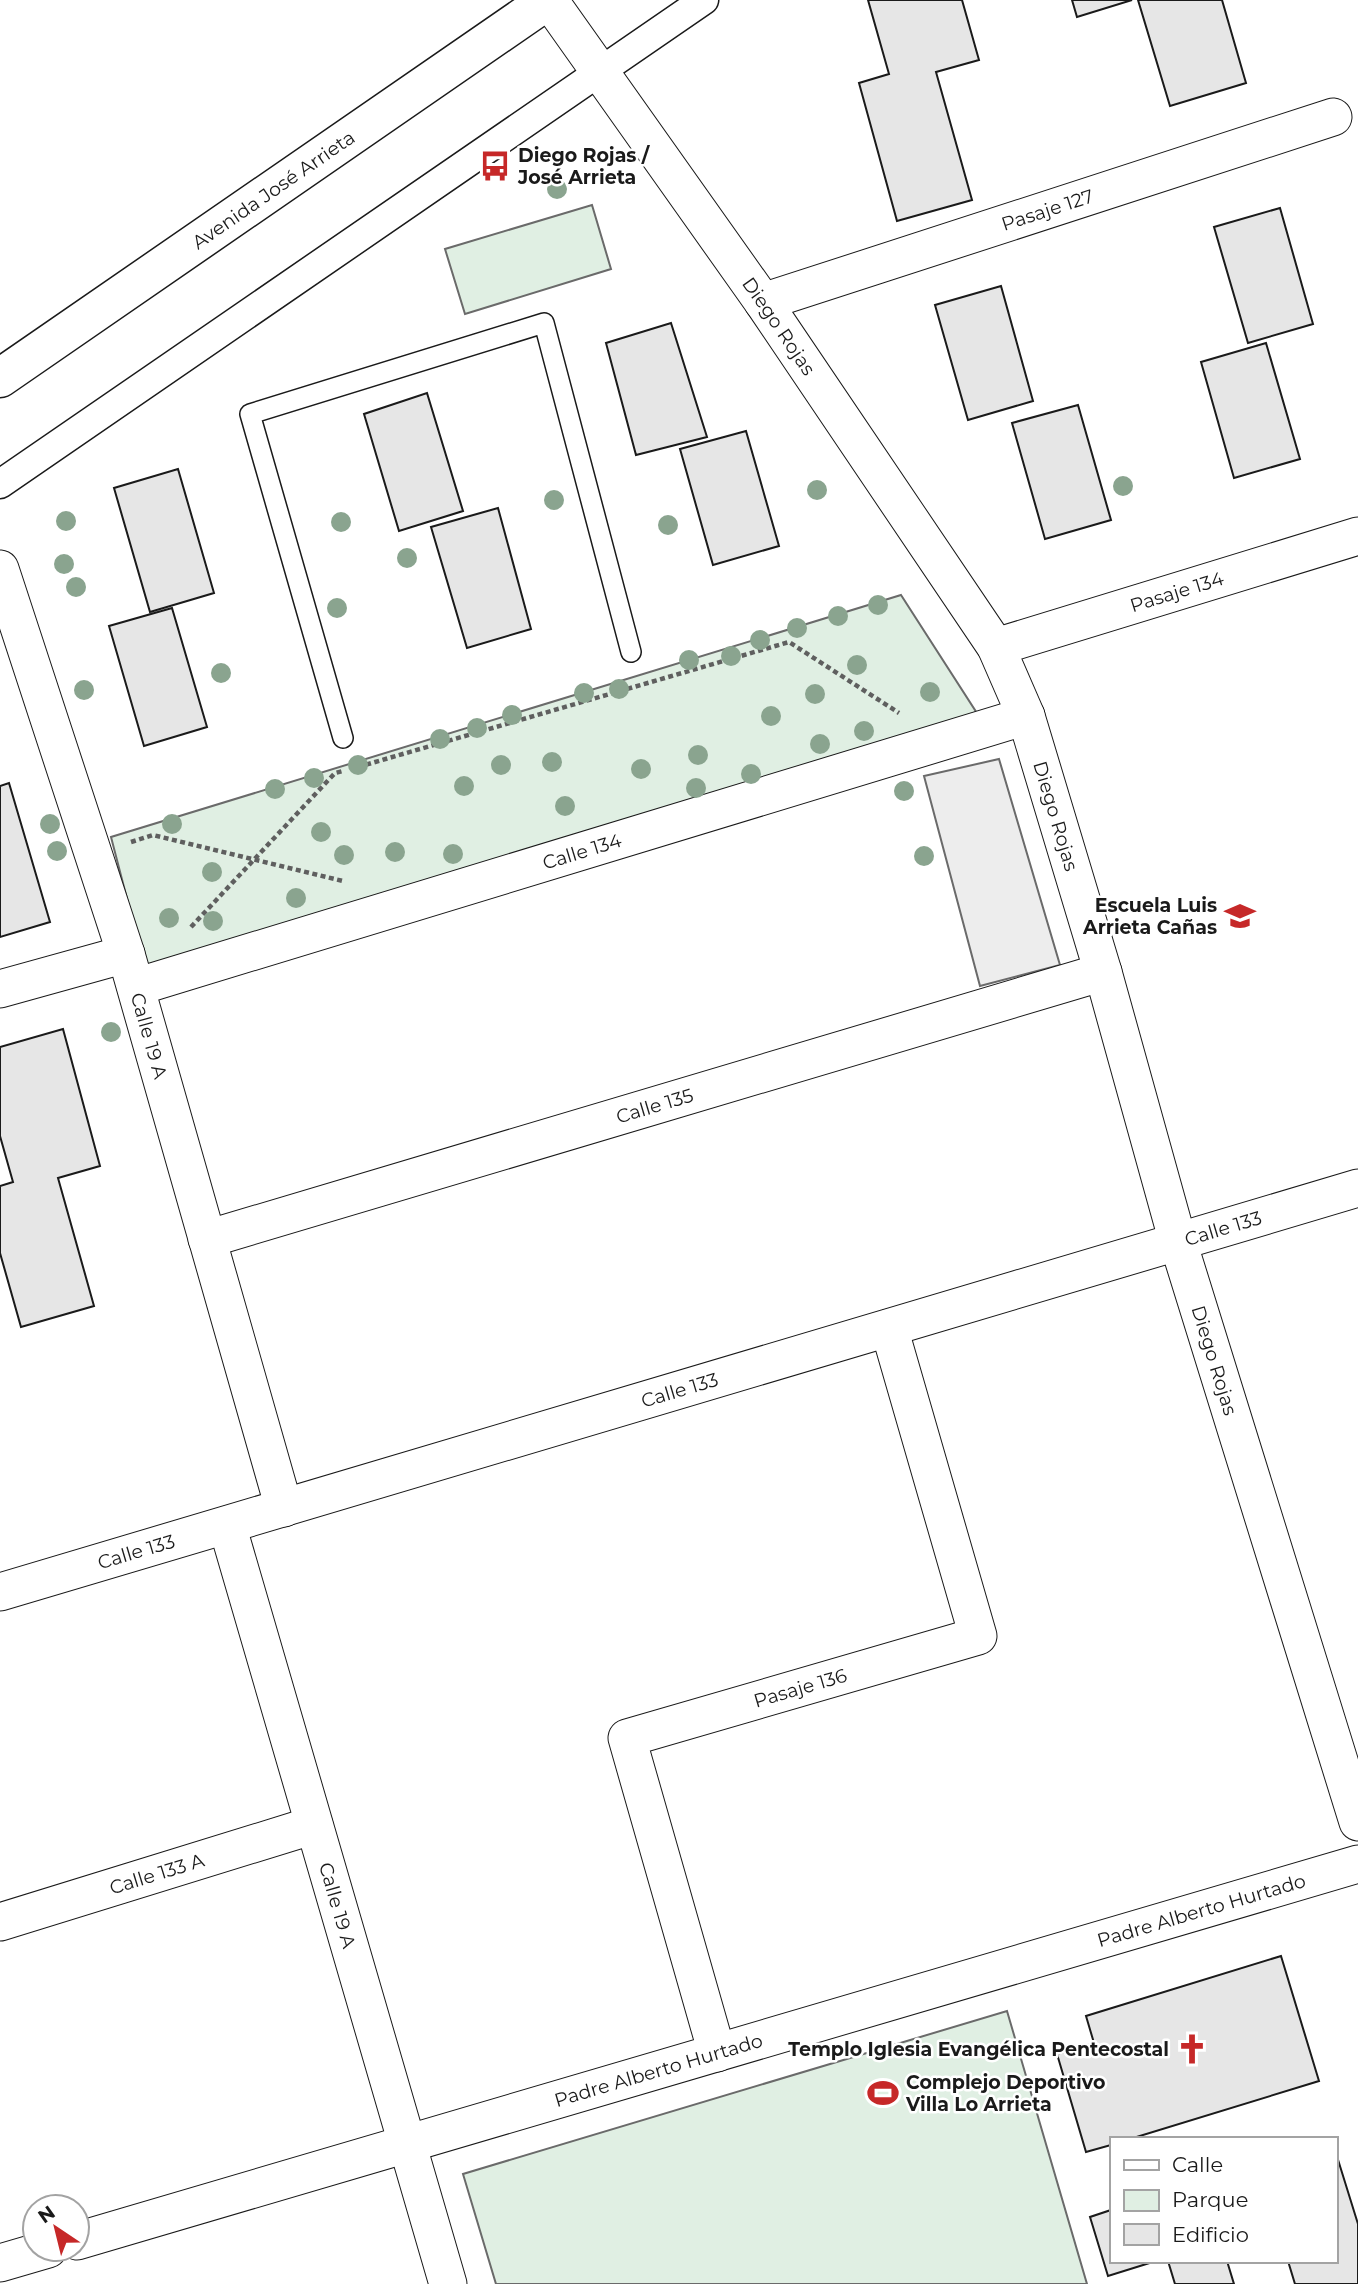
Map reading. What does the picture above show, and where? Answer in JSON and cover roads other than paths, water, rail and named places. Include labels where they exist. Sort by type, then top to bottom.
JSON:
[{"type":"main road","name":"Avenida José Arrieta","points":[[0,378],[548,0]]},
{"type":"street","name":"Diego Rojas","points":[[548,0],[601,70],[763,302],[996,647],[1026,716],[1103,972],[1178,1241],[1358,1822]]},
{"type":"street","points":[[0,484],[704,0]]},
{"type":"street","name":"Pasaje 127","points":[[763,302],[1333,117]]},
{"type":"street","name":"Pasaje 134","points":[[996,647],[1358,537]]},
{"type":"street","name":"Calle 19 A","points":[[0,569],[131,971],[284,1508]]},
{"type":"street","name":"Calle 134","points":[[0,989],[131,971],[1026,716]]},
{"type":"street","name":"Calle 135","points":[[207,1239],[1103,972]]},
{"type":"street","name":"Calle 133","points":[[0,1592],[1358,1188]]},
{"type":"street","name":"Pasaje 136","points":[[717,2053],[626,1738],[978,1636],[889,1328]]},
{"type":"street","name":"Calle 19 A","points":[[227,1525],[448,2284]]},
{"type":"street","name":"Calle 133 A","points":[[0,1922],[314,1825]]},
{"type":"street","name":"Padre Alberto Hurtado","points":[[91,2237],[1358,1864]]},
{"type":"street","points":[[0,2263],[21,2257]]},
{"type":"lane","points":[[342,738],[250,414],[544,323],[631,652]]},
{"type":"place","name":"Diego Rojas / José Arrieta","points":[[495,166]]},
{"type":"place","name":"Escuela Luis Arrieta Cañas","points":[[1240,916]]},
{"type":"place","name":"Templo Iglesia Evangélica Pentecostal","points":[[1192,2049]]},
{"type":"place","name":"Complejo Deportivo Villa Lo Arrieta","points":[[883,2093]]}]
